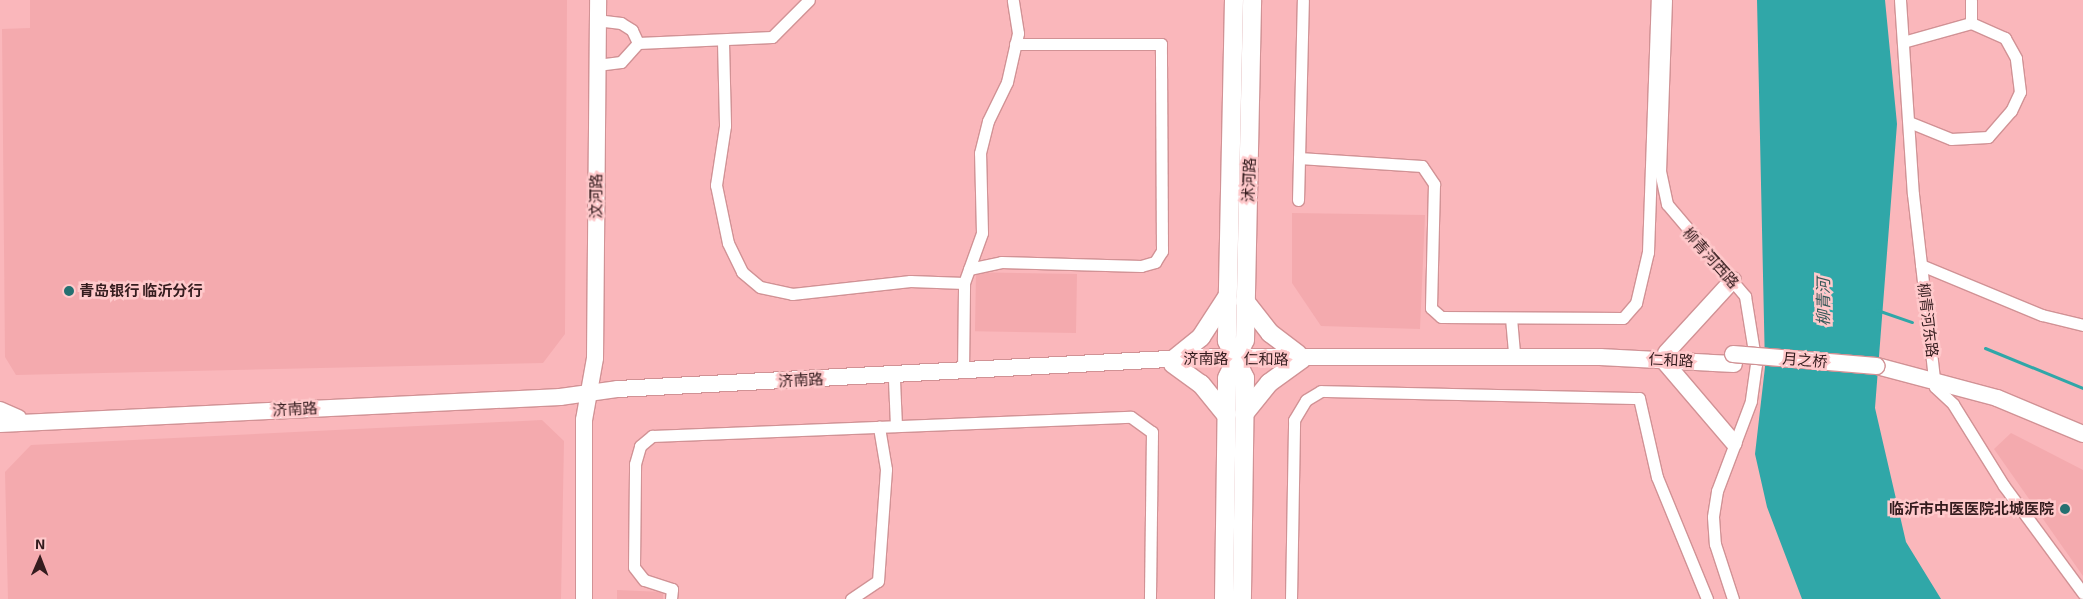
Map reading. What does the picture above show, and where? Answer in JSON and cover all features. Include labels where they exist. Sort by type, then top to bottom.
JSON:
[{"type":"main road","name":"沭河路","points":[[1234,0],[1227,341],[1244,378],[1242,599]]},
{"type":"main road","name":"沭河路","points":[[1224,599],[1227,378],[1245,340],[1252,0]]},
{"type":"main road","points":[[1226,416],[1201,384],[1174,362],[1201,337],[1228,297]]},
{"type":"main road","points":[[1244,414],[1268,383],[1300,357],[1270,334],[1245,301]]},
{"type":"street","name":"汶河路","points":[[591,599],[594,420],[585,359],[592,0]]},
{"type":"street","name":"汶河路","points":[[584,599],[584,420],[595,358],[598,0]]},
{"type":"street","points":[[638,43],[723,42],[772,37],[809,0]]},
{"type":"street","points":[[963,371],[964,282],[982,233],[980,153],[988,121],[1007,82],[1016,44],[1013,0]]},
{"type":"street","points":[[1298,200],[1303,0]]},
{"type":"street","points":[[1299,158],[1422,166],[1434,184],[1431,308],[1441,317],[1623,318],[1636,303],[1648,252],[1657,0]]},
{"type":"street","name":"柳青河西路","points":[[1666,0],[1660,171],[1667,204],[1683,228],[1734,280],[1744,296],[1756,364],[1751,401],[1717,491],[1714,518],[1715,544],[1733,599]]},
{"type":"street","name":"柳青河东路","points":[[1900,0],[1921,265],[1935,384]]},
{"type":"street","points":[[1971,0],[1971,23]]},
{"type":"street","points":[[598,20],[627,27],[638,43]]},
{"type":"street","points":[[1904,42],[1971,23],[2005,38],[2016,58],[2020,92],[2011,111],[1988,137],[1951,139],[1909,122]]},
{"type":"street","points":[[723,42],[725,126],[716,185],[728,243],[742,272],[760,287],[792,294],[910,281],[964,282]]},
{"type":"street","points":[[597,65],[621,62],[631,56],[638,43]]},
{"type":"street","points":[[969,269],[1001,262],[1141,266],[1155,262],[1162,251],[1161,44],[1016,44]]},
{"type":"street","points":[[1921,265],[2042,315],[2083,325]]},
{"type":"street","points":[[1734,280],[1664,356],[1734,443]]},
{"type":"street","points":[[1511,318],[1514,352]]},
{"type":"street","name":"仁和路","points":[[1236,359],[1514,352],[1734,359]]},
{"type":"street","name":"仁和路","points":[[1300,357],[1664,356]]},
{"type":"street","name":"济南路","points":[[589,391],[963,371],[1236,359]]},
{"type":"street","name":"月之桥","points":[[1734,359],[1878,370],[1935,384]]},
{"type":"street","name":"济南路","points":[[0,419],[11,422],[560,388],[618,394],[894,380],[1174,362]]},
{"type":"street","points":[[894,380],[896,426]]},
{"type":"street","points":[[1935,384],[1997,398],[2083,434]]},
{"type":"street","points":[[1935,384],[1995,404],[2083,441]]},
{"type":"street","points":[[1935,384],[1953,404],[2004,486],[2083,593]]},
{"type":"street","points":[[1291,599],[1294,420],[1306,400],[1321,391],[1639,398],[1657,477],[1707,599]]},
{"type":"street","points":[[0,410],[11,422],[0,434]]},
{"type":"street","points":[[671,599],[672,589],[644,580],[634,567],[635,464],[640,446],[652,436],[1131,417],[1152,432],[1150,599]]},
{"type":"street","points":[[851,599],[878,580],[886,478],[879,427]]},
{"type":"shaded area","points":[[30,0],[567,0],[565,334],[543,363],[16,375],[5,357],[2,29],[30,28]]},
{"type":"shaded area","points":[[1292,213],[1425,215],[1420,329],[1321,326],[1292,283]]},
{"type":"shaded area","points":[[976,272],[1077,274],[1076,333],[975,331]]},
{"type":"shaded area","points":[[542,420],[564,441],[561,599],[8,599],[5,472],[31,445]]},
{"type":"shaded area","points":[[2011,433],[2083,470],[2083,576],[1994,449]]},
{"type":"shaded area","points":[[617,590],[663,592],[663,599],[617,599]]},
{"type":"water","name":"柳青河","points":[[1757,0],[1885,0],[1897,124],[1875,408],[1906,542],[1941,599],[1802,599],[1767,507],[1755,454],[1765,367]]},
{"type":"waterway","points":[[1877,310],[1912,322]]},
{"type":"waterway","points":[[1985,348],[2083,388]]},
{"type":"place","name":"青岛银行 临沂分行","points":[[69,291]]},
{"type":"place","name":"临沂市中医医院北城医院","points":[[2065,509]]}]
